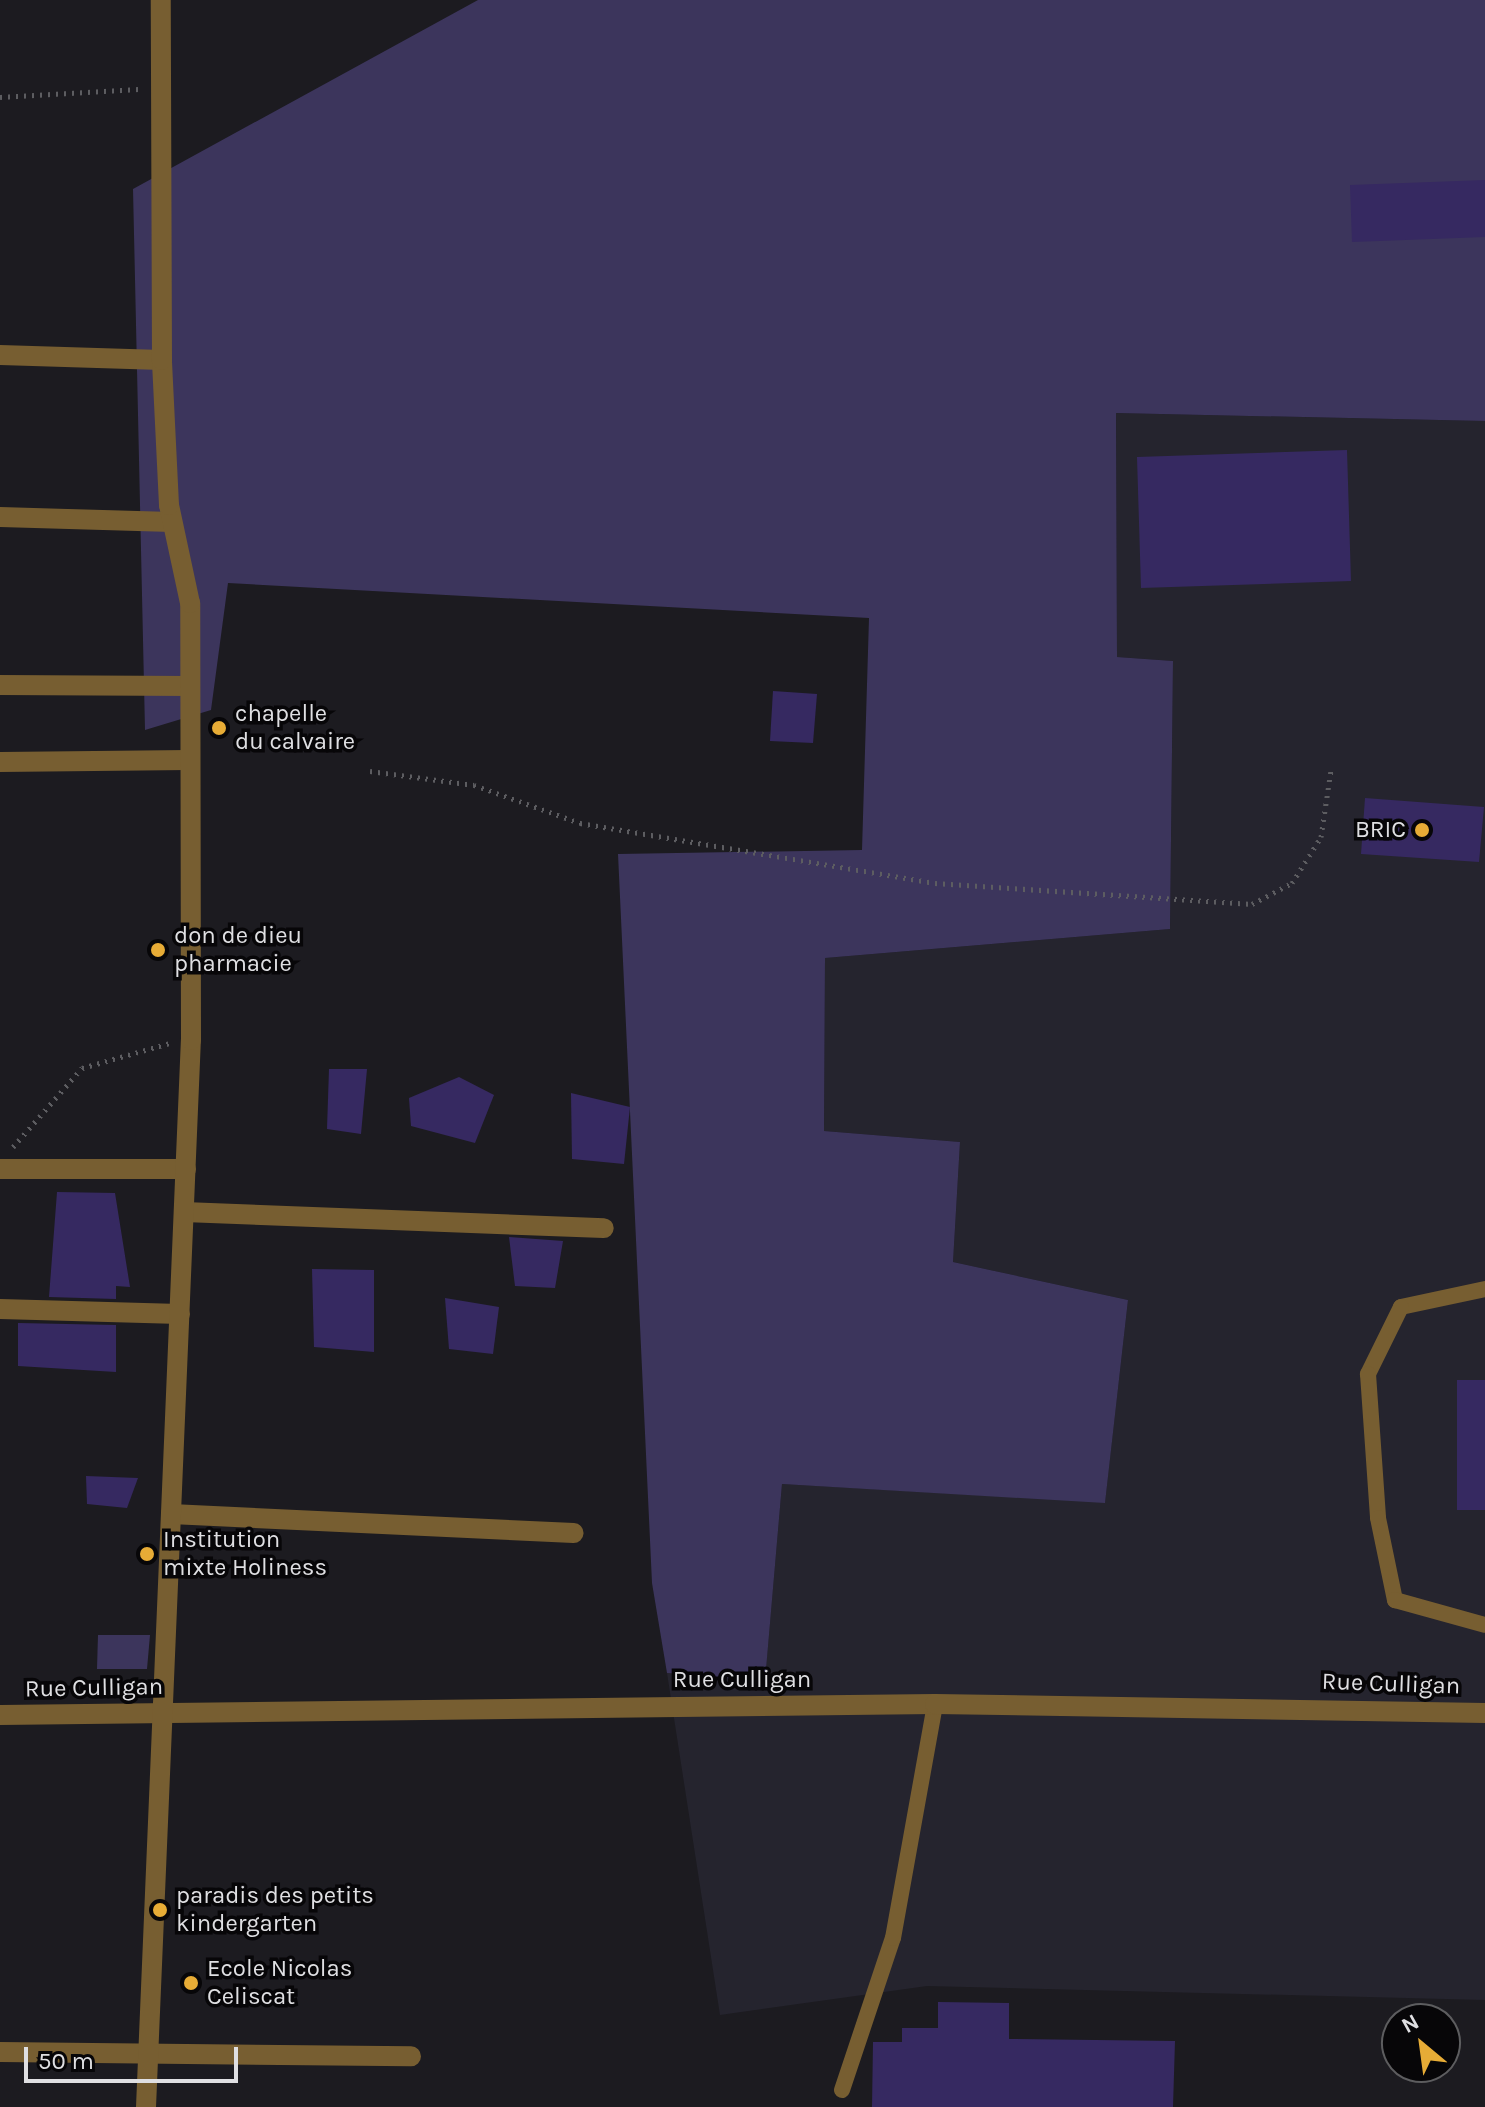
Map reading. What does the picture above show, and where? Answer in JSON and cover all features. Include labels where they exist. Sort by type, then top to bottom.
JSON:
[{"type":"street","points":[[146,2107],[191,1040],[190,603],[172,522],[162,360],[161,0]]},
{"type":"street","points":[[0,355],[162,360]]},
{"type":"street","points":[[0,517],[172,522]]},
{"type":"street","points":[[0,685],[189,686]]},
{"type":"street","points":[[0,762],[189,760]]},
{"type":"street","points":[[0,1169],[186,1169]]},
{"type":"street","points":[[184,1212],[604,1228]]},
{"type":"street","points":[[0,1309],[180,1314]]},
{"type":"street","points":[[171,1514],[574,1533]]},
{"type":"street","name":"Rue Culligan","points":[[0,1715],[935,1704],[1485,1713]]},
{"type":"street","points":[[0,2052],[148,2051],[411,2056]]},
{"type":"lane","points":[[1485,1289],[1401,1307],[1368,1374],[1378,1518],[1395,1600],[1485,1625]]},
{"type":"lane","points":[[842,2090],[893,1938],[935,1704]]},
{"type":"path","points":[[0,97],[160,87]]},
{"type":"path","points":[[370,771],[474,785],[580,823],[935,883],[1252,904],[1292,883],[1321,837],[1331,770]]},
{"type":"path","points":[[22,1134],[82,1068],[136,1047],[191,1040]]},
{"type":"shaded area","points":[[478,0],[1485,0],[1485,421],[1116,413],[1117,657],[1173,661],[1170,929],[825,958],[824,1131],[960,1142],[953,1262],[1128,1300],[1105,1503],[782,1484],[765,1681],[667,1673],[652,1583],[618,854],[862,850],[869,618],[228,583],[211,710],[145,730],[133,189]]},
{"type":"shaded area","points":[[1116,413],[1485,421],[1485,2000],[927,1986],[720,2015],[667,1673],[765,1680],[782,1484],[1105,1502],[1128,1300],[953,1262],[960,1142],[824,1131],[825,958],[1170,929],[1173,661],[1117,657]]},
{"type":"shaded area","points":[[98,1635],[150,1635],[147,1669],[97,1669]]},
{"type":"building","points":[[1485,180],[1485,237],[1352,242],[1350,185]]},
{"type":"building","points":[[1347,450],[1351,581],[1141,588],[1137,457]]},
{"type":"building","points":[[773,691],[817,694],[813,743],[770,741]]},
{"type":"building","name":"BRIC","points":[[1365,798],[1484,807],[1479,862],[1361,854]]},
{"type":"building","points":[[329,1069],[367,1069],[361,1134],[327,1129]]},
{"type":"building","points":[[459,1077],[494,1095],[475,1143],[411,1126],[409,1098]]},
{"type":"building","points":[[571,1093],[630,1107],[624,1164],[572,1159]]},
{"type":"building","points":[[57,1192],[115,1193],[130,1287],[116,1286],[116,1299],[49,1297]]},
{"type":"building","points":[[509,1237],[563,1241],[555,1288],[515,1286]]},
{"type":"building","points":[[312,1269],[374,1270],[374,1352],[314,1347]]},
{"type":"building","points":[[445,1298],[499,1307],[493,1354],[449,1349]]},
{"type":"building","points":[[18,1323],[116,1325],[116,1372],[18,1366]]},
{"type":"building","points":[[1457,1380],[1485,1380],[1485,1510],[1457,1510]]},
{"type":"building","points":[[86,1476],[138,1478],[127,1508],[87,1504]]},
{"type":"building","points":[[938,2002],[1009,2003],[1009,2039],[1175,2041],[1173,2107],[872,2107],[873,2042],[902,2042],[902,2028],[938,2028]]},
{"type":"place","name":"chapelle du calvaire","points":[[219,728]]},
{"type":"place","name":"BRIC","points":[[1422,830]]},
{"type":"place","name":"don de dieu pharmacie","points":[[158,950]]},
{"type":"place","name":"Institution mixte Holiness","points":[[147,1554]]},
{"type":"place","name":"paradis des petits kindergarten","points":[[160,1910]]},
{"type":"place","name":"Ecole Nicolas Celiscat","points":[[191,1983]]}]
